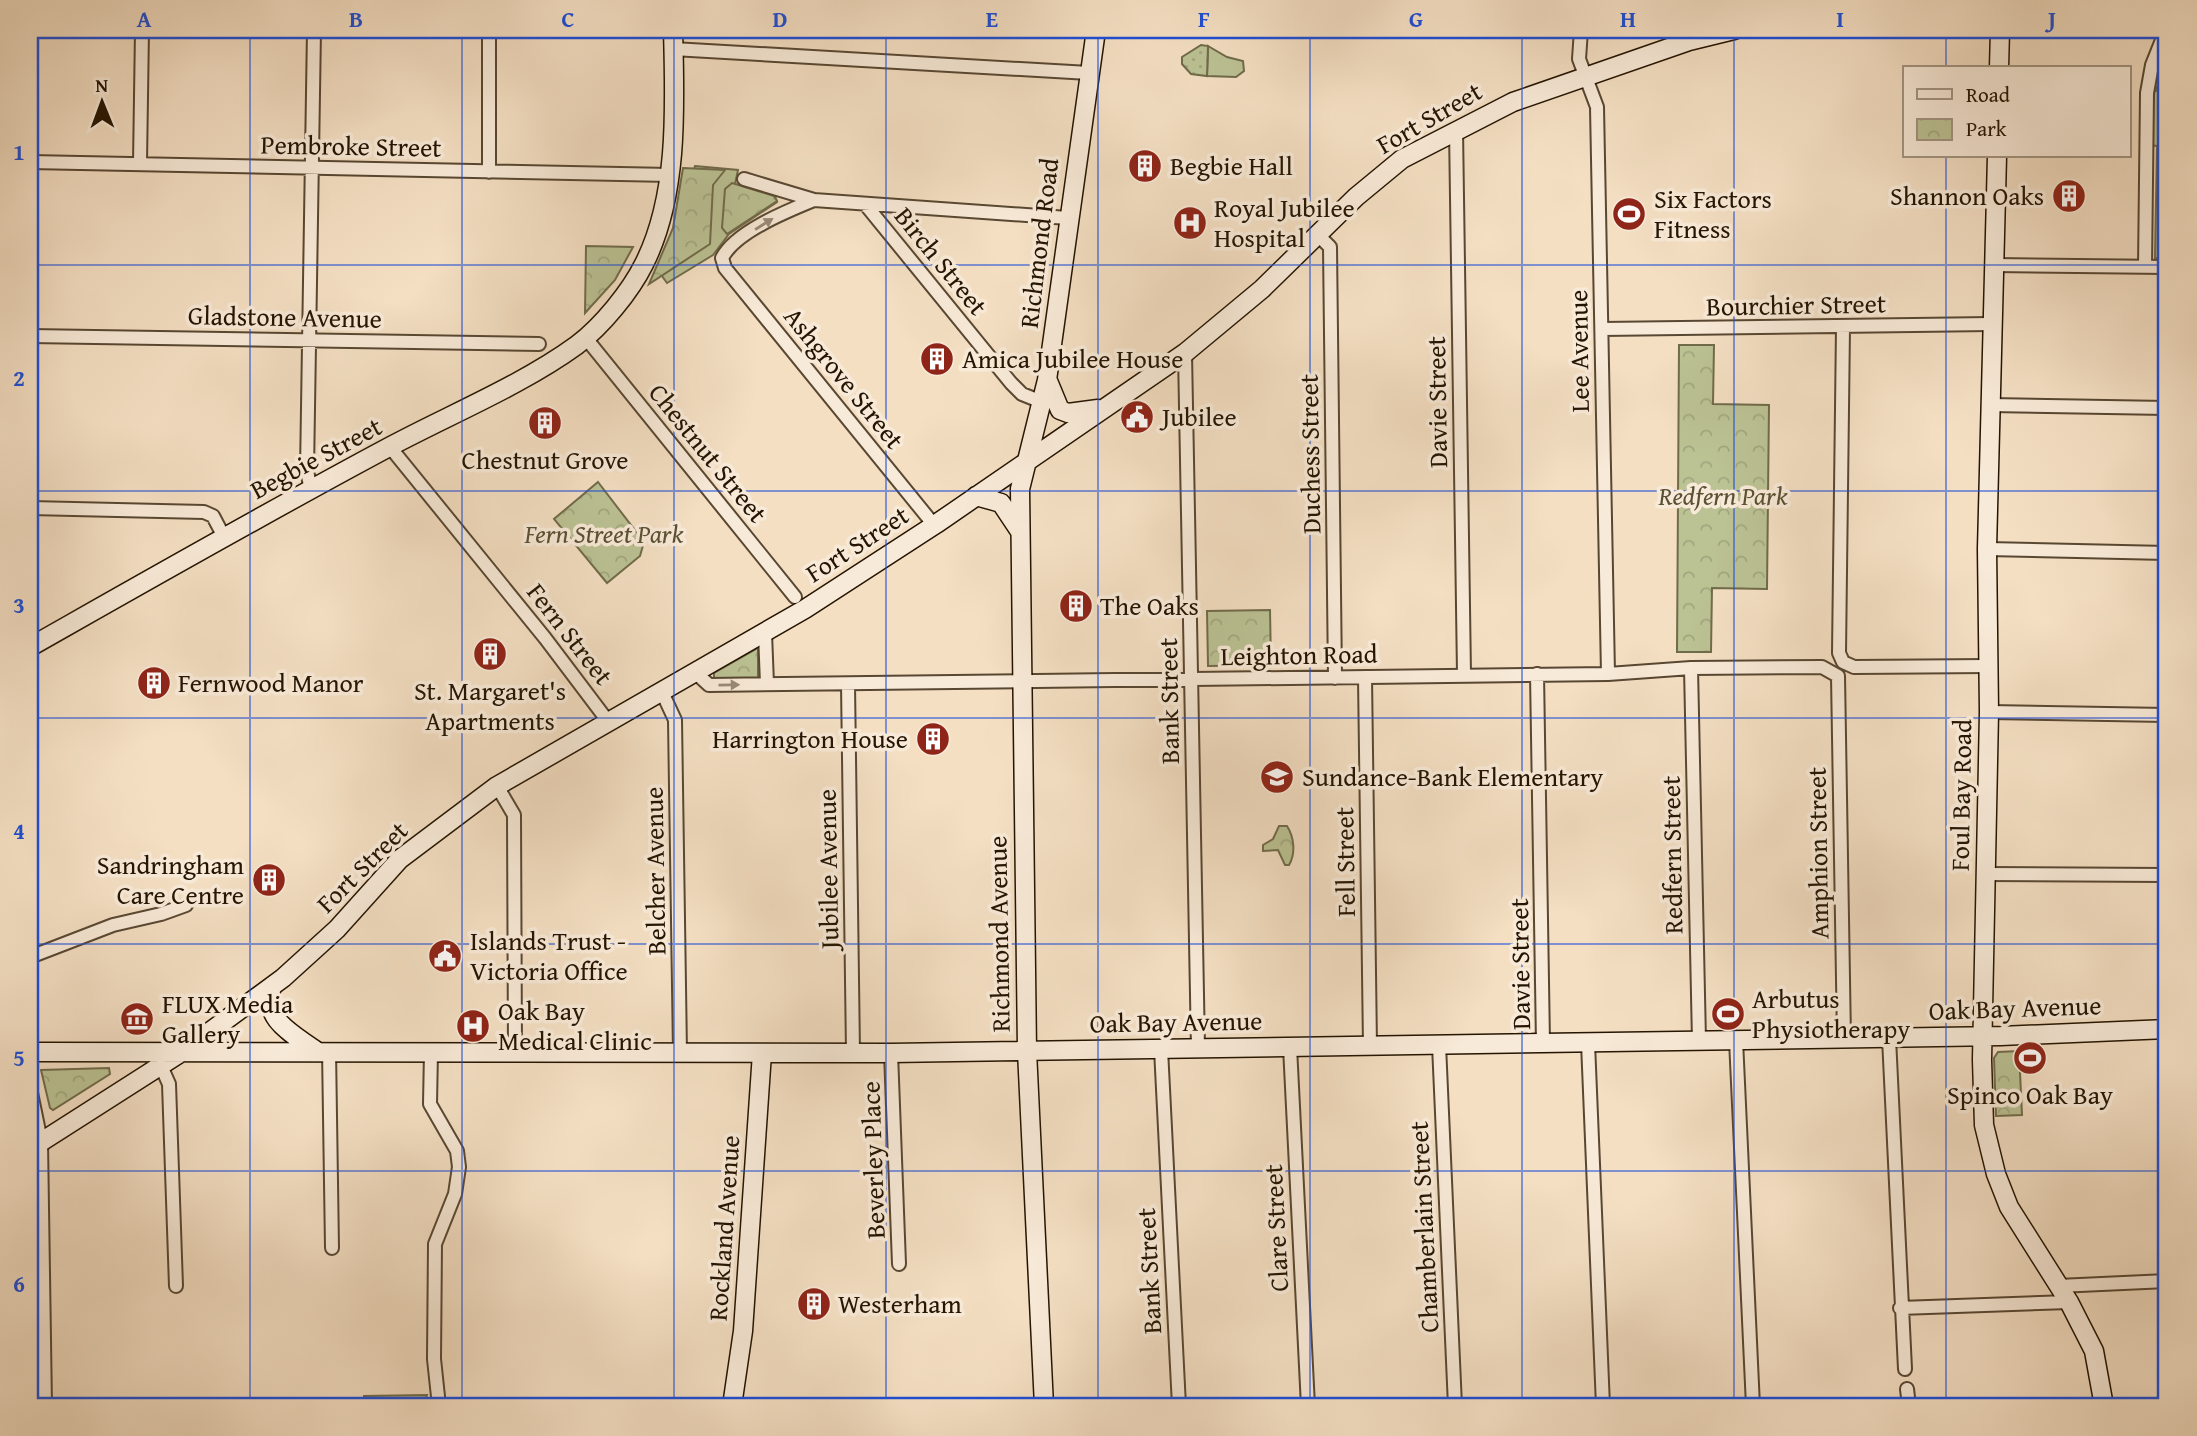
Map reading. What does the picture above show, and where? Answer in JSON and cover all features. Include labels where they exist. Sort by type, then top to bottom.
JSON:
[{"type":"main road","name":"Begbie Street","points":[[30,647],[224,537],[510,384],[585,337],[617,302],[644,264],[661,223],[670,175],[673,30]]},
{"type":"main road","name":"Richmond Road","points":[[1025,461],[1047,380],[1096,30]]},
{"type":"main road","name":"Fort Street","points":[[36,1145],[185,1050],[272,986],[337,929],[400,859],[497,786],[607,720],[765,633],[934,525],[1185,353],[1262,289],[1386,171],[1456,129],[1513,102],[1586,76],[1734,30]]},
{"type":"main road","points":[[1999,66],[2000,30]]},
{"type":"main road","name":"Foul Bay Road","points":[[1997,158],[1987,549],[1989,712],[1984,1125],[1996,1174],[2009,1207],[2069,1302],[2094,1350],[2104,1406]]},
{"type":"main road","points":[[1047,380],[1060,410],[1068,413],[1108,407]]},
{"type":"main road","name":"Richmond Avenue","points":[[1025,461],[1020,489],[1019,530],[1027,1051],[1044,1406]]},
{"type":"main road","points":[[976,496],[1002,503],[1019,530]]},
{"type":"main road","points":[[272,986],[268,998],[275,1020],[322,1050]]},
{"type":"main road","name":"Oak Bay Avenue","points":[[30,1052],[322,1050],[891,1054],[1984,1037],[2167,1028]]},
{"type":"main road","name":"Rockland Avenue","points":[[732,1406],[743,1331],[762,1054]]},
{"type":"street","points":[[139,163],[142,30]]},
{"type":"street","points":[[312,490],[307,471],[314,30]]},
{"type":"street","points":[[489,30],[489,172]]},
{"type":"street","name":"Lee Avenue","points":[[1581,30],[1579,59],[1597,107],[1608,674]]},
{"type":"street","points":[[2145,267],[2147,93],[2152,65],[2166,30]]},
{"type":"street","points":[[674,49],[1089,73]]},
{"type":"street","name":"Davie Street","points":[[1456,129],[1464,674]]},
{"type":"street","name":"Pembroke Street","points":[[30,162],[670,175]]},
{"type":"street","points":[[744,179],[814,200],[1068,218]]},
{"type":"street","name":"Ashgrove Street","points":[[814,200],[771,220],[727,247],[722,258],[725,268],[934,525]]},
{"type":"street","name":"Birch Street","points":[[866,204],[1011,383],[1022,394],[1042,402]]},
{"type":"street","name":"Duchess Street","points":[[1318,235],[1330,247],[1335,678]]},
{"type":"street","points":[[1994,265],[2167,267]]},
{"type":"street","name":"Bourchier Street","points":[[1602,330],[1991,324]]},
{"type":"street","points":[[1843,327],[1839,653],[1843,662],[1854,667],[1989,666]]},
{"type":"street","name":"Gladstone Avenue","points":[[30,336],[539,344]]},
{"type":"street","name":"Chestnut Street","points":[[585,337],[795,597]]},
{"type":"street","name":"Bank Street","points":[[1185,353],[1198,1048]]},
{"type":"street","points":[[1990,405],[2167,408]]},
{"type":"street","name":"Fern Street","points":[[390,447],[586,689],[607,720]]},
{"type":"street","points":[[30,508],[204,512],[213,516],[224,537]]},
{"type":"street","points":[[1987,549],[2167,553]]},
{"type":"street","points":[[765,633],[767,684]]},
{"type":"street","name":"Leighton Road","points":[[696,673],[709,685],[1608,674],[1691,668],[1822,667],[1832,670]]},
{"type":"street","name":"Redfern Street","points":[[1691,668],[1699,1041]]},
{"type":"street","name":"Amphion Street","points":[[1832,670],[1838,676],[1844,1039]]},
{"type":"street","name":"Davie Street","points":[[1537,674],[1543,1043]]},
{"type":"street","name":"Fell Street","points":[[1365,677],[1370,1046]]},
{"type":"street","name":"Jubilee Avenue","points":[[848,684],[853,1053]]},
{"type":"street","name":"Belcher Avenue","points":[[662,692],[676,720],[680,1053]]},
{"type":"street","points":[[1989,712],[2167,715]]},
{"type":"street","points":[[497,786],[514,815],[515,1052]]},
{"type":"street","points":[[1986,874],[2167,875]]},
{"type":"street","points":[[30,957],[113,925],[186,905]]},
{"type":"street","points":[[1889,1038],[1905,1369]]},
{"type":"street","points":[[1736,1040],[1754,1406]]},
{"type":"street","points":[[1588,1043],[1603,1406]]},
{"type":"street","name":"Chamberlain Street","points":[[1439,1045],[1455,1406]]},
{"type":"street","name":"Clare Street","points":[[1290,1047],[1308,1406]]},
{"type":"street","name":"Bank Street","points":[[1161,1049],[1179,1406]]},
{"type":"street","points":[[322,1050],[332,1248]]},
{"type":"street","points":[[431,1052],[430,1104],[457,1152],[459,1167],[454,1194],[435,1244],[434,1359],[439,1406]]},
{"type":"street","name":"Beverley Place","points":[[891,1054],[900,1264]]},
{"type":"street","points":[[161,1066],[169,1084],[176,1286]]},
{"type":"street","points":[[30,1088],[40,1182],[45,1403],[30,1400]]},
{"type":"street","points":[[30,1169],[40,1182]]},
{"type":"street","points":[[2058,1286],[2167,1282]]},
{"type":"street","points":[[1900,1308],[2069,1302]]},
{"type":"street","points":[[1907,1390],[1909,1406]]},
{"type":"green space","points":[[1201,45],[1208,46],[1207,76],[1191,74],[1182,64],[1182,57]]},
{"type":"green space","points":[[1208,46],[1227,57],[1243,61],[1244,71],[1236,77],[1207,76]]},
{"type":"green space","points":[[2167,48],[2167,258],[2155,258],[2157,146],[2148,145],[2147,92],[2156,91]]},
{"type":"green space","points":[[695,166],[738,170],[735,184],[775,196],[777,202],[729,234],[713,255],[667,283],[662,276]]},
{"type":"green space","points":[[683,168],[725,170],[713,185],[710,244],[649,284],[673,228]]},
{"type":"green space","points":[[732,183],[774,196],[777,201],[727,234],[722,228],[725,189]]},
{"type":"green space","points":[[586,246],[633,247],[615,280],[585,313]]},
{"type":"green space","name":"Redfern Park","points":[[1679,345],[1714,345],[1713,404],[1769,405],[1767,589],[1712,588],[1711,652],[1677,652]]},
{"type":"green space","name":"Fern Street Park","points":[[598,482],[644,542],[640,556],[607,583],[554,519]]},
{"type":"green space","points":[[1270,610],[1271,665],[1208,666],[1207,611]]},
{"type":"green space","points":[[758,648],[758,680],[714,678],[714,673]]},
{"type":"green space","points":[[1279,826],[1287,826],[1293,840],[1293,855],[1289,865],[1285,865],[1278,850],[1263,851],[1263,845],[1273,839]]},
{"type":"green space","points":[[2019,1051],[2022,1115],[1996,1116],[1994,1058],[1998,1052]]},
{"type":"green space","points":[[109,1068],[110,1074],[53,1110],[50,1108],[41,1070]]},
{"type":"green space","points":[[427,1395],[423,1406],[365,1406],[364,1396]]},
{"type":"place","name":"Begbie Hall","points":[[1145,166]]},
{"type":"place","name":"Shannon Oaks","points":[[2069,196]]},
{"type":"place","name":"Six Factors Fitness","points":[[1629,214]]},
{"type":"place","name":"Royal Jubilee Hospital","points":[[1190,223]]},
{"type":"place","name":"Amica Jubilee House","points":[[937,359]]},
{"type":"place","name":"Jubilee","points":[[1137,417]]},
{"type":"place","name":"Chestnut Grove","points":[[545,423]]},
{"type":"place","name":"The Oaks","points":[[1076,606]]},
{"type":"place","name":"St. Margaret's Apartments","points":[[490,654]]},
{"type":"place","name":"Fernwood Manor","points":[[154,683]]},
{"type":"place","name":"Harrington House","points":[[933,739]]},
{"type":"place","name":"Sundance-Bank Elementary","points":[[1277,777]]},
{"type":"place","name":"Sandringham Care Centre","points":[[269,880]]},
{"type":"place","name":"Islands Trust - Victoria Office","points":[[445,956]]},
{"type":"place","name":"Arbutus Physiotherapy","points":[[1728,1014]]},
{"type":"place","name":"FLUX Media Gallery","points":[[137,1019]]},
{"type":"place","name":"Oak Bay Medical Clinic","points":[[473,1026]]},
{"type":"place","name":"Spinco Oak Bay","points":[[2030,1058]]},
{"type":"place","name":"Westerham","points":[[814,1304]]}]
